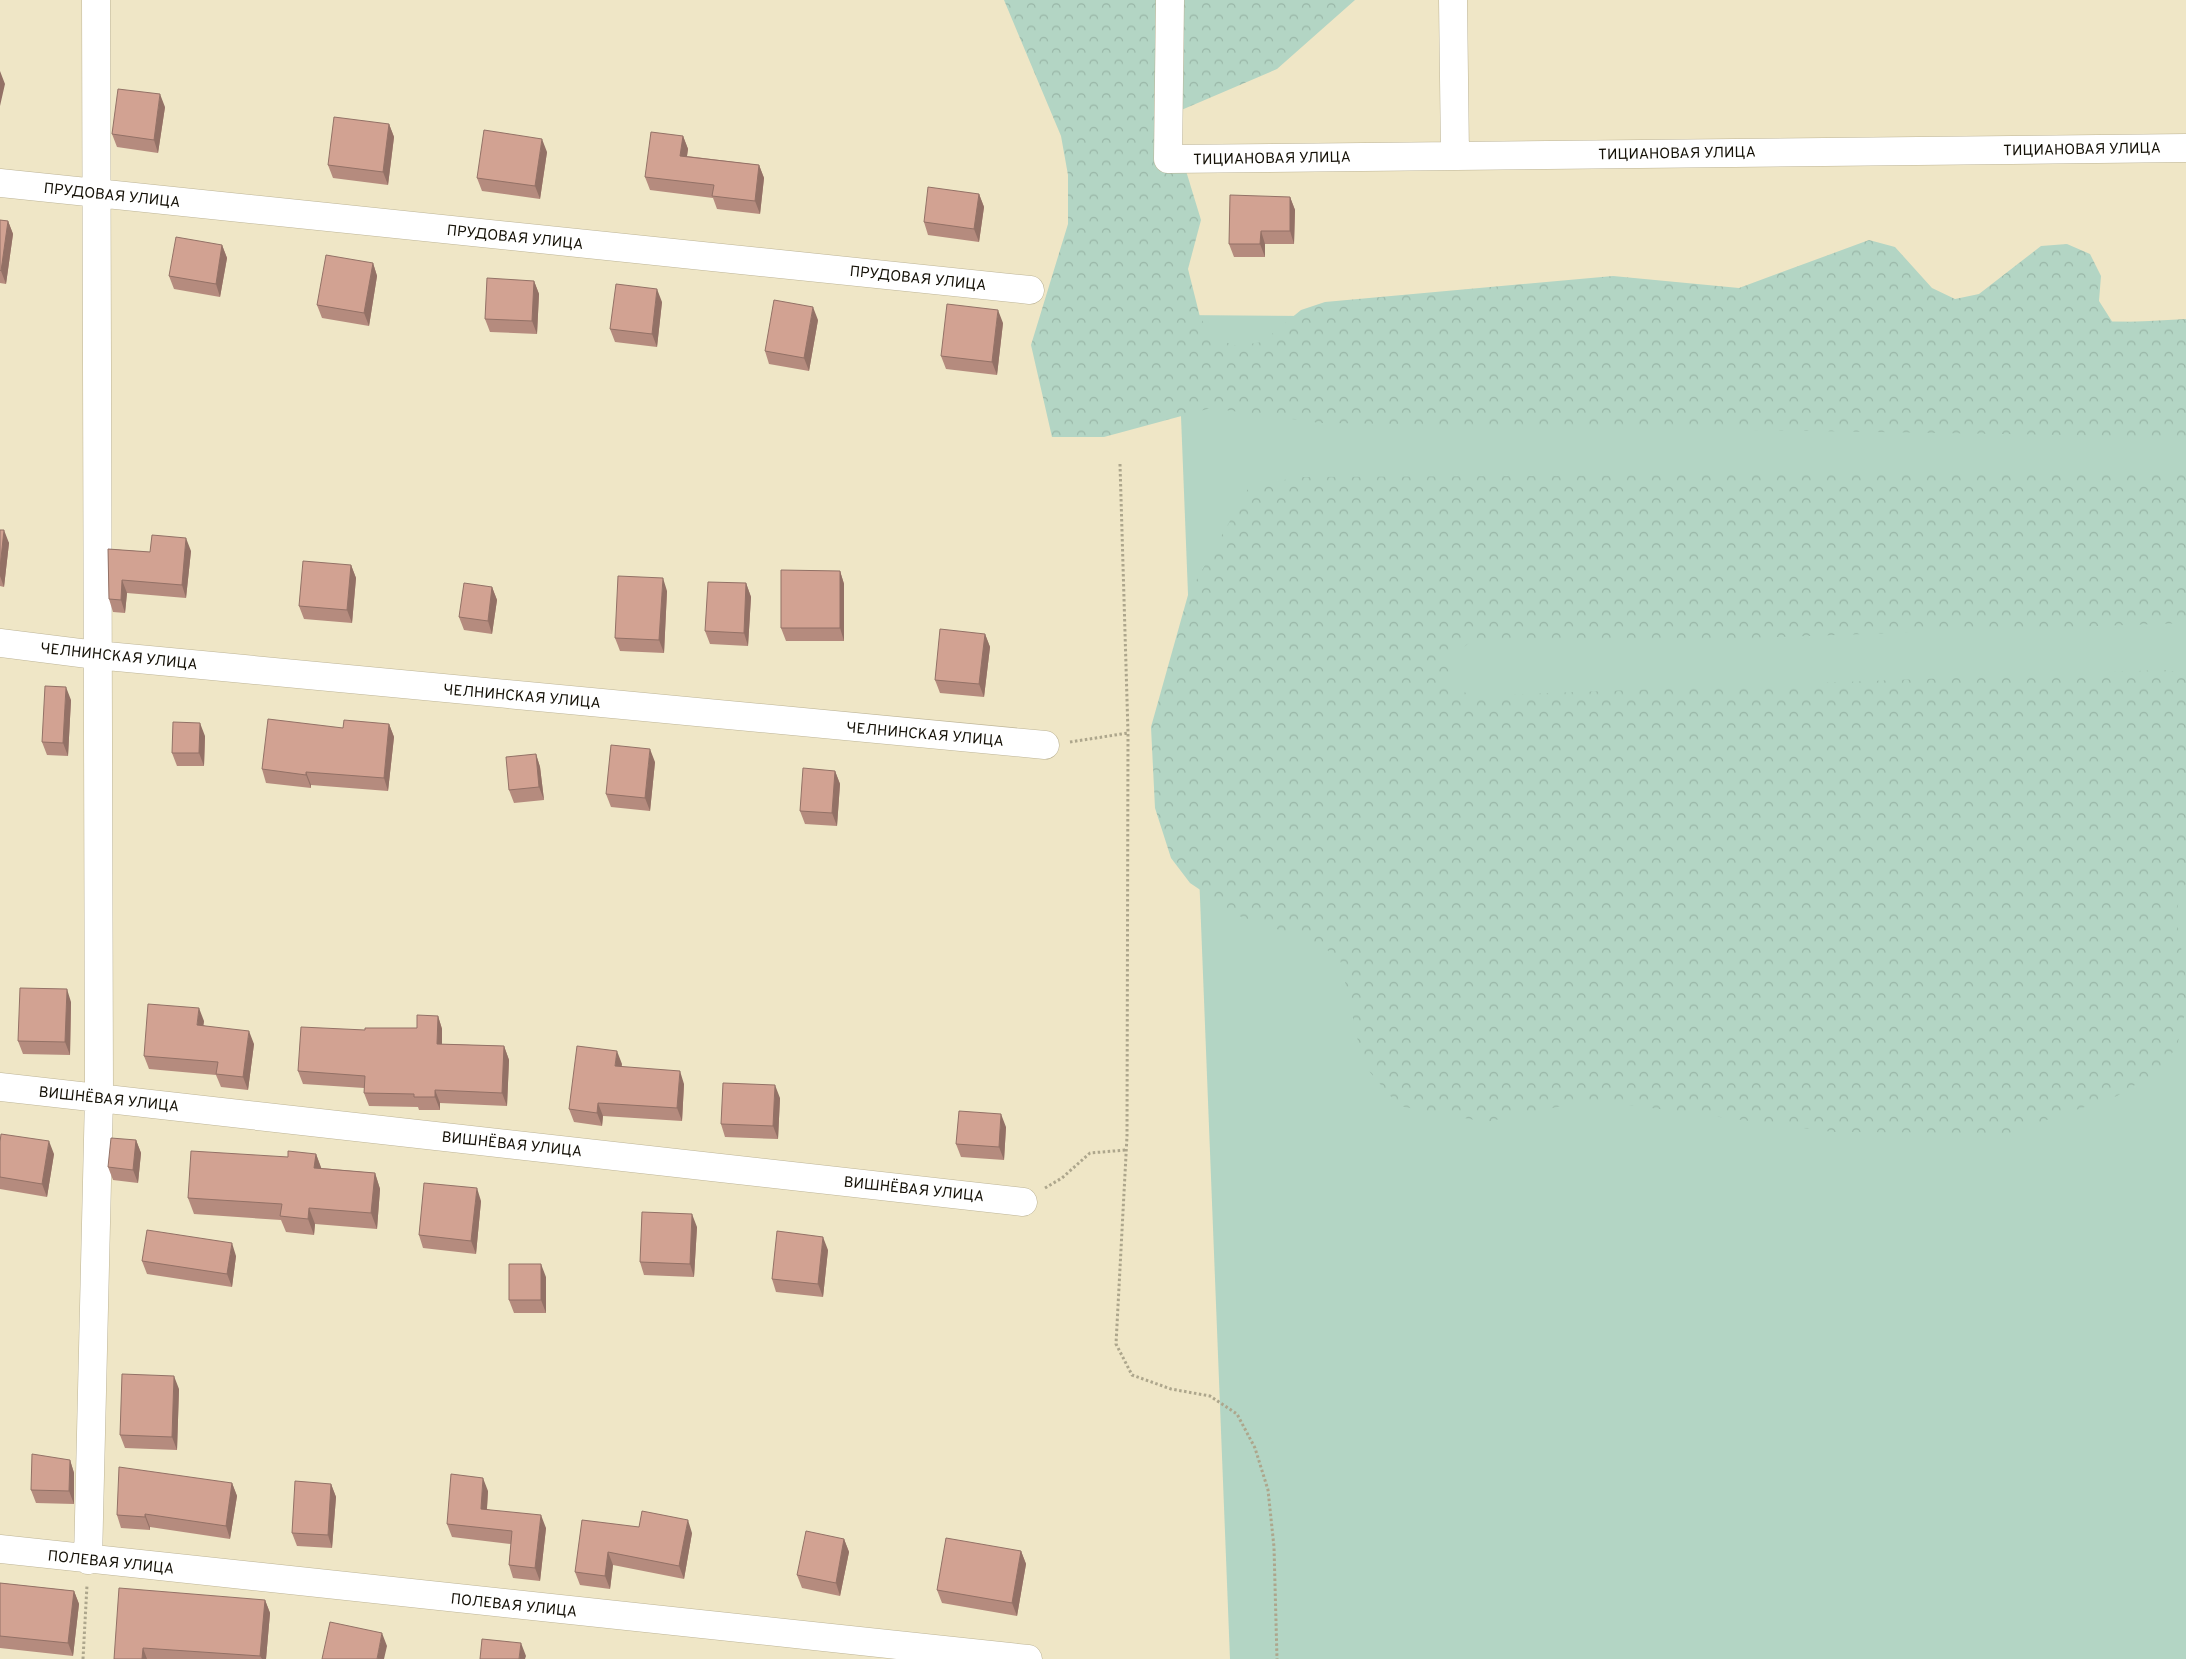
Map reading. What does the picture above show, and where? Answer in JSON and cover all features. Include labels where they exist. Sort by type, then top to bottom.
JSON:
[{"type":"street","points":[[88,1560],[99,1097],[96,655],[98,194],[96,0]]},
{"type":"street","name":"ТИЦИАНОВАЯ УЛИЦА","points":[[1170,0],[1168,160],[1455,155],[2186,148]]},
{"type":"street","points":[[1453,0],[1455,155]]},
{"type":"street","name":"ПРУДОВАЯ УЛИЦА","points":[[0,183],[1030,290]]},
{"type":"street","name":"ЧЕЛНИНСКАЯ УЛИЦА","points":[[0,643],[96,655],[1045,746]]},
{"type":"street","name":"ВИШНЁВАЯ УЛИЦА","points":[[0,1087],[1023,1202]]},
{"type":"street","name":"ПОЛЕВАЯ УЛИЦА","points":[[0,1549],[88,1560],[1028,1659]]},
{"type":"path","points":[[1120,464],[1128,733],[1126,1150],[1116,1344],[1132,1375],[1171,1390],[1210,1396],[1236,1414],[1256,1448],[1268,1490],[1274,1547],[1278,1659]]},
{"type":"path","points":[[1045,746],[1128,733]]},
{"type":"path","points":[[1023,1202],[1062,1178],[1090,1153],[1126,1150]]},
{"type":"path","points":[[84,1659],[88,1560]]},
{"type":"green space","points":[[1004,0],[1355,0],[1277,69],[1179,111],[1176,138],[1201,220],[1188,269],[1200,317],[1213,338],[1237,346],[1262,342],[1301,310],[1325,302],[1613,276],[1739,288],[1869,240],[1895,247],[1932,288],[1955,299],[1979,294],[2041,246],[2067,244],[2090,254],[2101,276],[2099,301],[2113,323],[2186,319],[2186,437],[1320,423],[1211,408],[1104,437],[1052,437],[1031,345],[1068,224],[1068,175],[1061,136]]},
{"type":"green space","points":[[1177,315],[2186,322],[2186,1659],[1230,1659]]},
{"type":"green space","points":[[2186,473],[2186,623],[1689,640],[1499,638],[1469,643],[1449,659],[1450,685],[1472,696],[2163,670],[2186,673],[2186,884],[2181,890],[2176,915],[2186,979],[2186,1009],[2177,1046],[2161,1069],[2117,1096],[2009,1133],[1833,1132],[1591,1100],[1486,1122],[1399,1106],[1363,1064],[1340,959],[1317,943],[1239,916],[1190,883],[1171,858],[1155,808],[1151,727],[1188,595],[1248,489],[1296,477]]},
{"type":"building","points":[[118,89],[160,94],[154,140],[112,134]]},
{"type":"building","points":[[334,117],[389,124],[383,172],[328,165]]},
{"type":"building","points":[[484,130],[542,139],[535,186],[477,178]]},
{"type":"building","points":[[651,132],[683,136],[680,156],[759,165],[755,201],[712,196],[714,185],[645,177]]},
{"type":"building","points":[[928,187],[979,194],[974,229],[924,222]]},
{"type":"building","points":[[1230,195],[1290,197],[1290,231],[1261,231],[1260,244],[1229,244]]},
{"type":"building","points":[[0,220],[8,221],[1,271],[0,270]]},
{"type":"building","points":[[176,237],[222,245],[216,284],[169,276]]},
{"type":"building","points":[[326,255],[373,263],[364,313],[317,305]]},
{"type":"building","points":[[487,278],[534,281],[532,321],[485,319]]},
{"type":"building","points":[[616,284],[657,289],[652,334],[610,329]]},
{"type":"building","points":[[774,300],[813,307],[804,358],[765,351]]},
{"type":"building","points":[[947,304],[998,310],[992,362],[941,356]]},
{"type":"building","points":[[0,530],[4,530],[0,568]]},
{"type":"building","points":[[152,535],[186,538],[182,585],[122,580],[121,600],[109,599],[108,549],[150,552]]},
{"type":"building","points":[[303,561],[351,565],[347,610],[299,606]]},
{"type":"building","points":[[781,570],[840,571],[840,628],[781,628]]},
{"type":"building","points":[[618,576],[663,578],[659,640],[615,638]]},
{"type":"building","points":[[708,582],[746,583],[744,633],[705,631]]},
{"type":"building","points":[[464,583],[492,587],[488,621],[459,617]]},
{"type":"building","points":[[940,629],[985,634],[979,684],[935,680]]},
{"type":"building","points":[[45,686],[66,687],[63,743],[42,742]]},
{"type":"building","points":[[268,719],[343,728],[344,720],[389,724],[384,778],[306,772],[306,775],[262,769]]},
{"type":"building","points":[[173,722],[200,723],[199,753],[172,753]]},
{"type":"building","points":[[611,745],[650,749],[645,798],[606,794]]},
{"type":"building","points":[[536,754],[539,787],[509,790],[506,757]]},
{"type":"building","points":[[803,768],[835,771],[832,813],[800,811]]},
{"type":"building","points":[[20,988],[67,989],[65,1042],[18,1041]]},
{"type":"building","points":[[148,1004],[199,1008],[197,1025],[249,1031],[243,1077],[216,1074],[218,1062],[144,1056]]},
{"type":"building","points":[[417,1015],[438,1016],[437,1044],[504,1046],[502,1093],[435,1090],[435,1097],[414,1097],[414,1094],[364,1093],[365,1076],[298,1071],[301,1027],[365,1030],[365,1028],[417,1028]]},
{"type":"building","points":[[577,1046],[617,1051],[615,1066],[680,1071],[677,1108],[598,1103],[597,1113],[569,1109]]},
{"type":"building","points":[[723,1083],[775,1085],[773,1126],[721,1124]]},
{"type":"building","points":[[959,1111],[1001,1114],[999,1147],[956,1144]]},
{"type":"building","points":[[1,1134],[49,1141],[42,1184],[0,1177]]},
{"type":"building","points":[[111,1138],[136,1140],[133,1170],[108,1167]]},
{"type":"building","points":[[191,1151],[288,1157],[288,1151],[316,1154],[314,1168],[375,1173],[371,1213],[309,1208],[308,1219],[280,1216],[282,1204],[188,1198]]},
{"type":"building","points":[[424,1183],[477,1188],[471,1241],[419,1235]]},
{"type":"building","points":[[642,1212],[692,1214],[690,1264],[640,1262]]},
{"type":"building","points":[[147,1230],[232,1243],[227,1274],[142,1261]]},
{"type":"building","points":[[777,1231],[823,1237],[818,1284],[772,1279]]},
{"type":"building","points":[[509,1264],[541,1264],[541,1300],[509,1300]]},
{"type":"building","points":[[122,1374],[174,1376],[172,1437],[120,1435]]},
{"type":"building","points":[[32,1454],[70,1460],[69,1491],[31,1490]]},
{"type":"building","points":[[119,1467],[232,1483],[226,1526],[145,1514],[145,1517],[117,1515]]},
{"type":"building","points":[[451,1474],[483,1478],[481,1509],[541,1515],[535,1568],[509,1565],[512,1531],[447,1524]]},
{"type":"building","points":[[295,1481],[331,1484],[328,1535],[292,1533]]},
{"type":"building","points":[[642,1511],[688,1520],[679,1566],[608,1552],[605,1576],[575,1572],[582,1520],[639,1527]]},
{"type":"building","points":[[806,1531],[844,1539],[836,1583],[797,1575]]},
{"type":"building","points":[[946,1538],[1021,1551],[1012,1603],[937,1590]]},
{"type":"building","points":[[0,1583],[74,1591],[68,1643],[0,1636]]},
{"type":"building","points":[[119,1588],[265,1600],[260,1656],[143,1648],[142,1659],[114,1659]]},
{"type":"building","points":[[330,1622],[382,1633],[377,1659],[322,1659]]},
{"type":"building","points":[[482,1639],[521,1643],[519,1659],[480,1659]]}]
